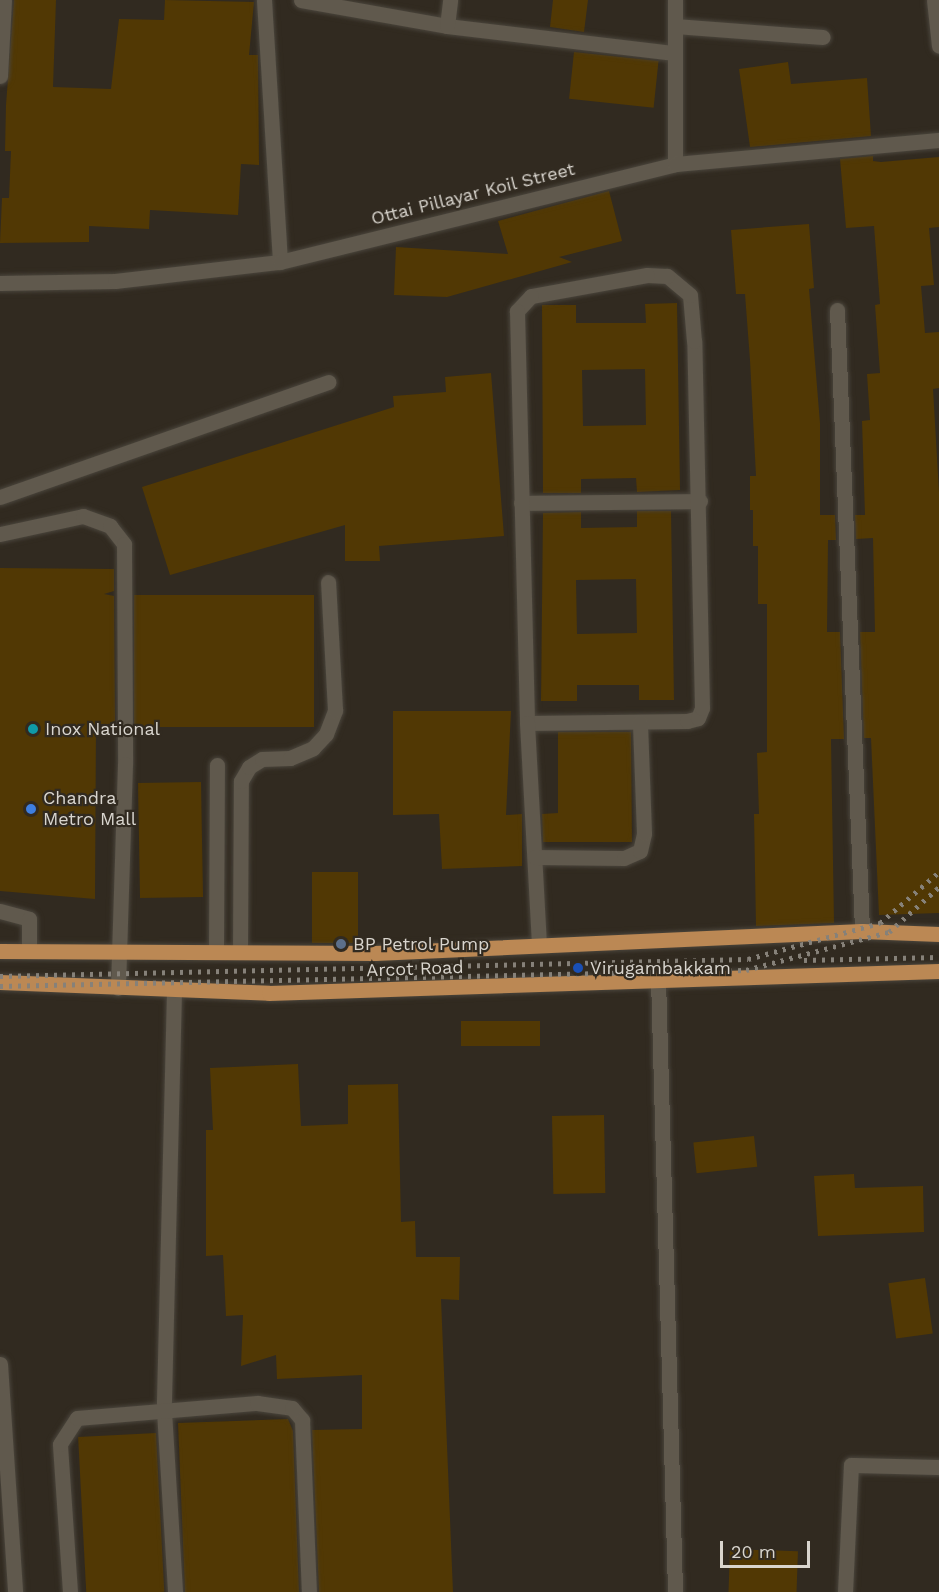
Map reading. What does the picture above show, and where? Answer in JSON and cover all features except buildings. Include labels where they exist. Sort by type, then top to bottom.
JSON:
[{"type":"main road","name":"Arcot Road","points":[[0,951],[375,953],[539,943],[862,932],[939,934]]},
{"type":"main road","name":"Arcot Road","points":[[0,982],[174,991],[269,993],[658,978],[939,971]]},
{"type":"street","points":[[0,76],[4,0]]},
{"type":"street","points":[[264,0],[280,262]]},
{"type":"street","points":[[301,0],[447,26],[672,52]]},
{"type":"street","points":[[447,26],[450,0]]},
{"type":"street","points":[[675,0],[672,52],[675,164]]},
{"type":"street","points":[[934,0],[939,45]]},
{"type":"street","points":[[675,26],[823,37]]},
{"type":"street","name":"Ottai Pillayar Koil Street","points":[[0,283],[115,281],[280,262],[675,164],[939,140]]},
{"type":"street","points":[[527,723],[687,721],[698,718],[702,708],[700,501],[690,295],[678,280],[647,275],[531,296],[522,302],[516,323],[527,723],[539,943]]},
{"type":"street","points":[[837,310],[862,932]]},
{"type":"street","points":[[0,497],[328,382]]},
{"type":"street","points":[[521,503],[700,501]]},
{"type":"street","points":[[0,534],[83,516],[110,526],[124,544],[125,764],[117,952],[118,988]]},
{"type":"street","points":[[240,951],[241,781],[249,767],[262,759],[290,758],[313,748],[326,734],[335,710],[328,582]]},
{"type":"street","points":[[535,857],[624,858],[640,851],[644,833],[640,722]]},
{"type":"street","points":[[216,951],[217,765]]},
{"type":"street","points":[[0,911],[29,919],[28,951]]},
{"type":"street","points":[[658,978],[675,1592]]},
{"type":"street","points":[[174,991],[164,1411],[175,1592]]},
{"type":"street","points":[[0,1364],[4,1479],[15,1592]]},
{"type":"street","points":[[70,1592],[60,1444],[77,1418],[257,1403],[292,1408],[302,1420],[309,1592]]},
{"type":"street","points":[[845,1592],[851,1465],[939,1467]]},
{"type":"railway","points":[[0,976],[748,959],[880,923],[939,872]]},
{"type":"railway","points":[[0,986],[746,970],[889,932],[939,887]]},
{"type":"railway","points":[[804,960],[939,957]]},
{"type":"place","name":"Inox National","points":[[33,729]]},
{"type":"place","name":"Chandra Metro Mall","points":[[31,809]]},
{"type":"place","name":"BP Petrol Pump","points":[[341,944]]},
{"type":"place","name":"Virugambakkam","points":[[578,968]]}]
